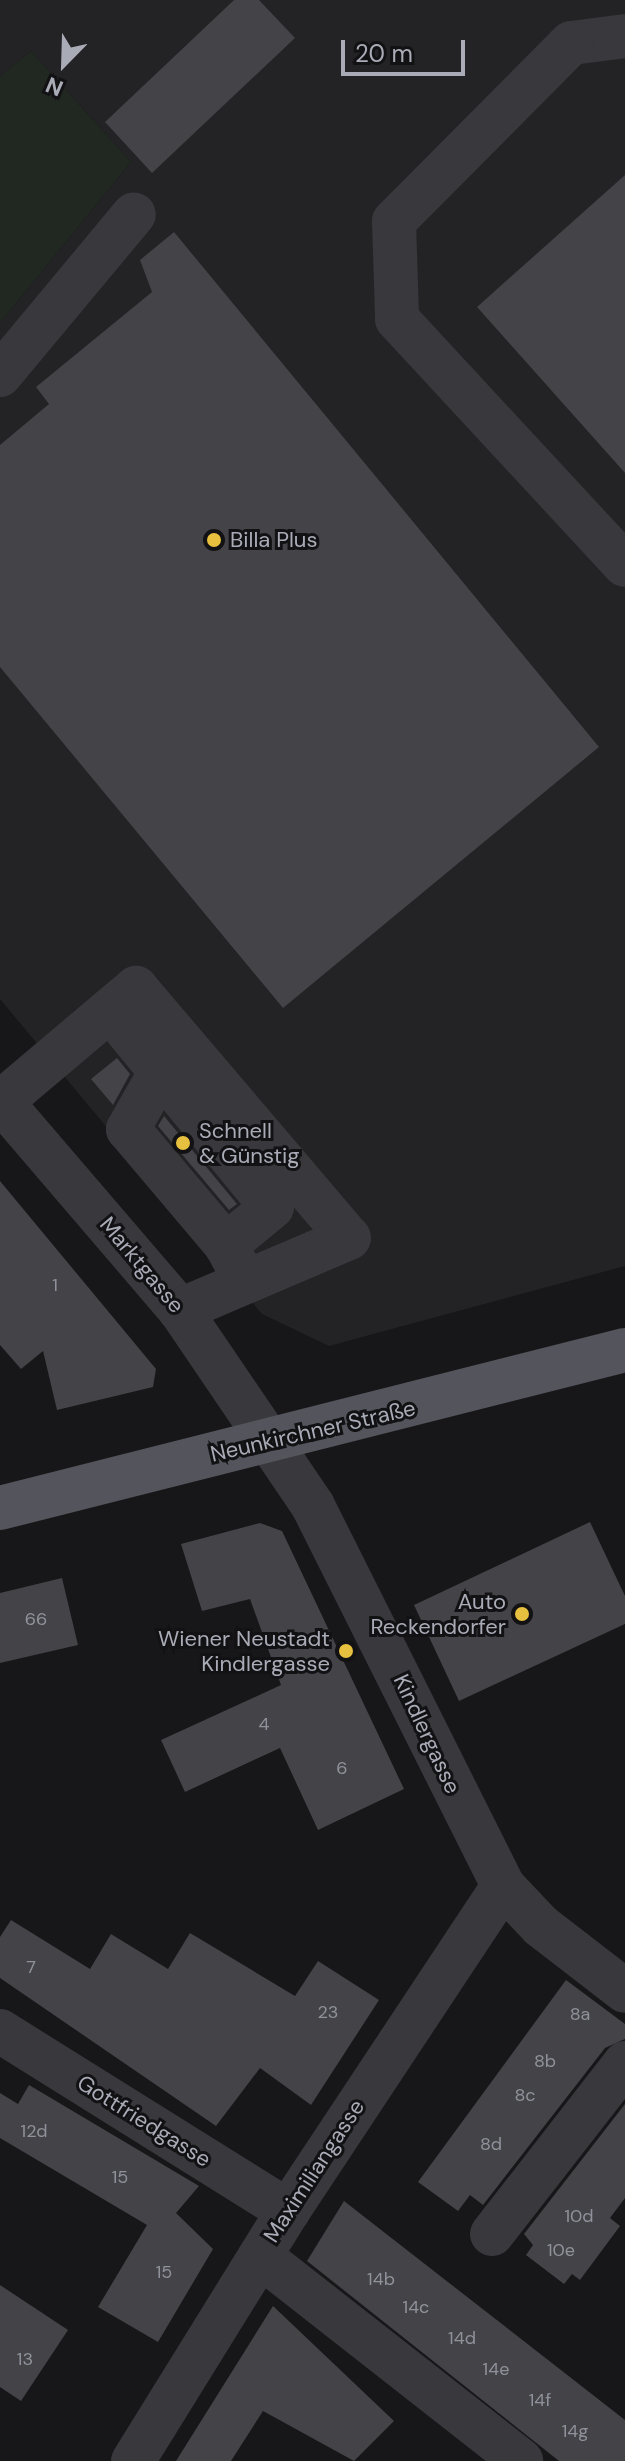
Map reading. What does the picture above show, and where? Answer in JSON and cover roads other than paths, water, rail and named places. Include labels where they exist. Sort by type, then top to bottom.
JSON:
[{"type":"main road","name":"Neunkirchner Straße","points":[[0,1508],[625,1350]]},
{"type":"street","points":[[625,36],[571,43],[394,221],[397,319],[625,565]]},
{"type":"street","points":[[0,375],[134,214]]},
{"type":"street","points":[[134,990],[161,1071],[272,1207],[236,1263],[180,1310]]},
{"type":"street","points":[[1,1101],[134,990]]},
{"type":"street","points":[[134,990],[349,1238],[236,1263]]},
{"type":"street","points":[[161,1071],[128,1129],[236,1263]]},
{"type":"street","name":"Marktgasse","points":[[1,1101],[180,1310],[271,1441]]},
{"type":"street","name":"Kindlergasse","points":[[271,1441],[338,1549],[503,1886],[541,1926],[625,1991]]},
{"type":"street","name":"Maximiliangasse","points":[[133,2461],[288,2211],[503,1886]]},
{"type":"street","name":"Gottfriedgasse","points":[[0,2031],[288,2211]]},
{"type":"street","points":[[492,2234],[625,2063]]},
{"type":"street","points":[[260,2256],[521,2461]]},
{"type":"place","name":"Billa Plus","points":[[214,540]]},
{"type":"place","name":"Schnell & Günstig","points":[[183,1143]]},
{"type":"place","name":"Auto Reckendorfer","points":[[522,1614]]},
{"type":"place","name":"Wiener Neustadt Kindlergasse","points":[[346,1651]]}]
